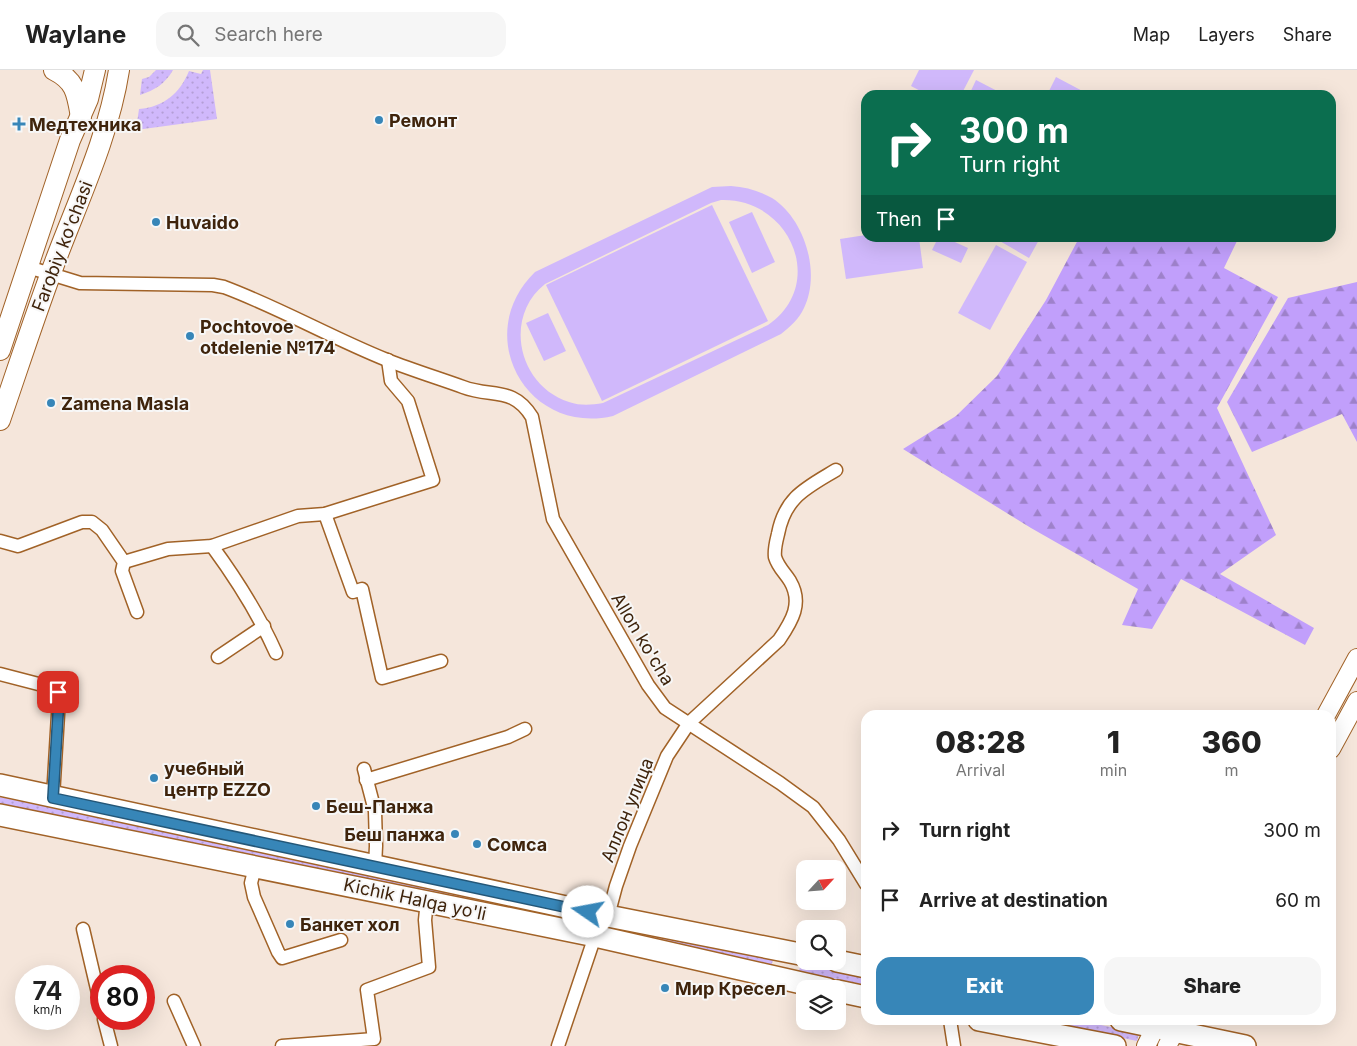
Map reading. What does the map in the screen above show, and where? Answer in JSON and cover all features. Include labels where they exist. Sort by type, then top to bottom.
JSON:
[{"type":"highway","name":"Kichik Halqa yo'li","points":[[0,785],[53,798],[608,916],[796,953]]},
{"type":"highway","name":"Kichik Halqa yo'li","points":[[0,815],[595,936],[796,982]]},
{"type":"highway","points":[[782,979],[796,953]]},
{"type":"highway","points":[[846,961],[861,962]]},
{"type":"highway","points":[[846,993],[861,996]]},
{"type":"highway","points":[[1005,1025],[1115,1046]]},
{"type":"highway","points":[[1139,1025],[1164,1032],[1245,1046]]},
{"type":"main road","points":[[54,70],[70,80],[75,88],[81,117]]},
{"type":"main road","name":"Farobiy ko'chasi","points":[[0,350],[67,148],[88,99],[95,70]]},
{"type":"main road","name":"Farobiy ko'chasi","points":[[0,420],[50,275],[99,150],[116,89],[119,70]]},
{"type":"main road","points":[[1329,710],[1357,658]]},
{"type":"main road","points":[[1336,740],[1357,701]]},
{"type":"street","points":[[28,268],[80,283],[213,285],[224,287],[388,360],[391,381],[408,401],[433,480],[325,514],[298,516],[212,546],[168,550],[124,562]]},
{"type":"street","name":"Allon ko'cha","points":[[388,360],[467,389],[496,393],[519,400],[532,417],[554,519],[648,684],[666,708],[813,807],[839,840],[861,876]]},
{"type":"street","name":"Аллон улица","points":[[608,916],[622,870],[667,756],[689,722],[779,640],[789,625],[796,611],[797,602],[794,587],[777,563],[775,557],[781,519],[798,494],[836,470]]},
{"type":"street","points":[[325,514],[353,592],[362,589],[382,678],[441,661]]},
{"type":"street","points":[[0,541],[18,546],[82,522],[92,522],[102,530],[124,562],[122,571],[137,612]]},
{"type":"street","points":[[212,546],[231,572],[264,626],[276,653]]},
{"type":"street","points":[[218,657],[264,626]]},
{"type":"street","points":[[0,674],[50,687],[58,692],[53,798]]},
{"type":"street","points":[[375,866],[375,811],[365,775],[508,737],[525,729]]},
{"type":"street","points":[[256,867],[251,883],[254,897],[282,958],[341,940]]},
{"type":"street","points":[[282,1046],[374,1039],[367,990],[429,967],[425,920],[427,902]]},
{"type":"street","points":[[83,929],[91,965]]},
{"type":"street","points":[[558,1046],[595,936]]},
{"type":"street","points":[[174,1001],[194,1046]]},
{"type":"street","points":[[951,1025],[954,1046]]},
{"type":"street","points":[[107,1030],[111,1046]]},
{"type":"shaded area","points":[[156,70],[173,70],[159,86],[140,95],[142,79],[149,77]]},
{"type":"shaded area","points":[[203,70],[210,70],[217,119],[136,130],[139,109],[148,108],[170,98],[181,86],[189,71],[201,74]]},
{"type":"shaded area","points":[[919,70],[974,70],[964,90],[919,90],[911,86]]},
{"type":"shaded area","points":[[1056,77],[1081,90],[1050,90]]},
{"type":"shaded area","points":[[976,80],[995,90],[971,90]]},
{"type":"shaded area","points":[[731,186],[747,188],[762,193],[784,207],[793,219],[807,248],[811,279],[809,294],[804,308],[797,319],[781,334],[613,416],[582,418],[555,411],[533,396],[517,375],[509,350],[508,323],[516,297],[535,272],[712,187]],"holes":[[[721,200],[746,203],[766,213],[782,228],[793,247],[798,267],[795,288],[786,308],[768,325],[603,403],[586,405],[569,402],[552,394],[538,381],[528,366],[522,349],[521,332],[524,314],[532,298],[545,284],[711,203]]]},
{"type":"shaded area","points":[[712,205],[768,321],[602,401],[546,285]]},
{"type":"shaded area","points":[[752,212],[775,262],[752,273],[729,222]]},
{"type":"shaded area","points":[[861,236],[861,242],[920,242],[923,268],[846,279],[840,239]]},
{"type":"shaded area","points":[[936,242],[955,242],[968,248],[961,263],[932,250]]},
{"type":"shaded area","points":[[1001,242],[1038,242],[1029,258]]},
{"type":"shaded area","points":[[996,245],[1027,262],[990,330],[958,313]]},
{"type":"shaded area","points":[[548,313],[566,351],[544,361],[526,323]]},
{"type":"shaded area","points":[[0,797],[773,960],[771,967],[0,805]]},
{"type":"shaded area","points":[[836,970],[861,975],[861,984],[799,971]]},
{"type":"shaded area","points":[[1060,1025],[1101,1025],[1139,1033],[1137,1041]]},
{"type":"green space","points":[[1077,242],[1237,242],[1224,268],[1278,297],[1217,408],[1276,535],[1220,574],[1314,628],[1305,645],[1181,579],[1152,629],[1122,625],[1138,589],[1031,528],[903,449],[956,416],[997,376],[1046,300]]},
{"type":"green space","points":[[1357,282],[1357,442],[1342,414],[1252,452],[1227,402],[1288,298]]},
{"type":"place","name":"Ремонт","points":[[379,120]]},
{"type":"place","name":"Медтехника","points":[[19,124]]},
{"type":"place","name":"Huvaido","points":[[156,222]]},
{"type":"place","name":"Pochtovoe otdelenie №174","points":[[190,336]]},
{"type":"place","name":"Zamena Masla","points":[[51,403]]},
{"type":"place","name":"учебный центр ЕZZO","points":[[154,778]]},
{"type":"place","name":"Беш-Панжа","points":[[316,806]]},
{"type":"place","name":"Беш панжа","points":[[455,834]]},
{"type":"place","name":"Сомса","points":[[477,844]]},
{"type":"place","name":"Банкет хол","points":[[290,924]]},
{"type":"place","name":"Мир Кресел","points":[[665,988]]},
{"type":"route","points":[[58,692],[53,798],[588,912]]}]
